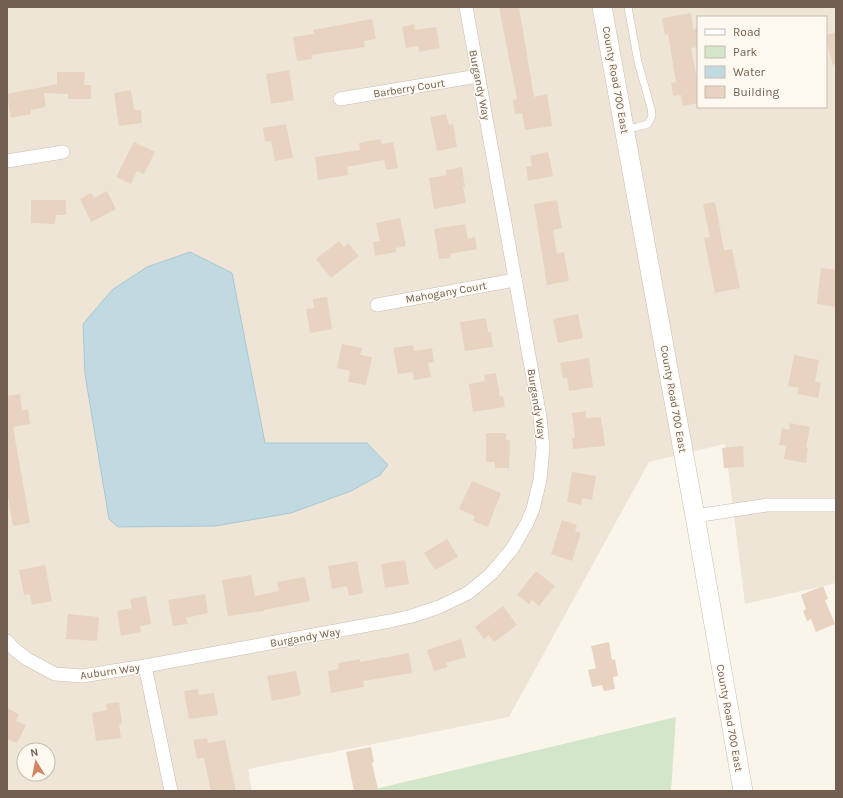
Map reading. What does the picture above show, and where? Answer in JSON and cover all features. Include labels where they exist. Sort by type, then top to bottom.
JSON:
[{"type":"main road","name":"County Road 700 East","points":[[602,7],[695,516],[743,791]]},
{"type":"street","name":"Burgandy Way","points":[[145,666],[412,616],[457,600],[491,574],[512,548],[527,523],[533,509],[540,480],[543,448],[540,417],[466,7]]},
{"type":"street","name":"Barberry Court","points":[[340,99],[478,76]]},
{"type":"street","points":[[7,162],[63,152]]},
{"type":"street","name":"Mahogany Court","points":[[377,305],[515,280]]},
{"type":"street","points":[[695,516],[767,505],[836,505]]},
{"type":"street","name":"Auburn Way","points":[[7,641],[14,649],[27,659],[55,674],[82,676],[145,666],[171,791]]},
{"type":"lane","points":[[624,129],[648,124],[652,116],[638,62],[628,7]]},
{"type":"shaded area","points":[[7,7],[836,7],[836,583],[745,604],[725,444],[649,462],[509,717],[248,769],[252,791],[7,791]]},
{"type":"green space","points":[[676,717],[671,791],[367,791]]},
{"type":"water","points":[[190,252],[232,273],[265,443],[367,443],[388,465],[380,475],[351,491],[291,513],[215,526],[118,527],[109,519],[85,374],[83,324],[112,290],[147,267]]},
{"type":"building","points":[[499,7],[519,7],[534,97],[547,94],[552,126],[525,130],[522,113],[515,114],[513,100],[517,99]]},
{"type":"building","points":[[691,13],[693,29],[697,28],[697,47],[691,48],[697,79],[697,103],[683,106],[681,95],[673,96],[671,83],[676,82],[668,34],[665,35],[662,18]]},
{"type":"building","points":[[372,19],[376,39],[364,41],[365,47],[311,55],[312,59],[297,61],[293,37],[314,34],[313,30]]},
{"type":"building","points":[[414,24],[415,30],[436,27],[440,48],[419,52],[418,46],[406,48],[402,27]]},
{"type":"building","points":[[836,32],[836,64],[833,65],[827,44],[827,35]]},
{"type":"building","points":[[289,70],[294,100],[271,104],[266,74]]},
{"type":"building","points":[[57,72],[85,72],[84,85],[91,85],[91,99],[68,99],[68,94],[44,93],[46,107],[31,110],[31,114],[11,118],[7,94],[57,84]]},
{"type":"building","points":[[131,90],[134,110],[141,110],[142,123],[119,126],[114,93]]},
{"type":"building","points":[[446,114],[449,125],[453,124],[457,147],[437,151],[430,117]]},
{"type":"building","points":[[286,124],[293,158],[275,161],[271,141],[265,142],[263,128]]},
{"type":"building","points":[[380,139],[382,144],[393,142],[398,168],[386,170],[384,160],[347,167],[348,175],[318,180],[315,157],[360,150],[359,143]]},
{"type":"building","points":[[134,142],[155,152],[144,174],[137,171],[131,184],[116,177]]},
{"type":"building","points":[[548,152],[553,176],[528,181],[526,167],[532,166],[530,156]]},
{"type":"building","points":[[462,167],[465,187],[463,187],[466,203],[434,209],[429,178],[447,175],[446,170]]},
{"type":"building","points":[[107,191],[116,209],[91,222],[80,199],[91,193],[94,198]]},
{"type":"building","points":[[31,200],[66,200],[66,215],[56,215],[55,224],[31,223]]},
{"type":"building","points":[[557,200],[562,228],[553,230],[557,254],[564,252],[569,281],[547,285],[534,204]]},
{"type":"building","points":[[715,202],[724,250],[732,249],[740,288],[715,293],[704,238],[710,237],[703,204]]},
{"type":"building","points":[[400,218],[406,246],[396,248],[396,252],[375,256],[373,242],[380,241],[376,223]]},
{"type":"building","points":[[465,224],[468,239],[475,237],[477,249],[450,254],[450,258],[439,259],[434,229]]},
{"type":"building","points":[[339,241],[344,247],[348,243],[359,256],[331,278],[316,259]]},
{"type":"building","points":[[821,268],[836,270],[836,307],[817,304]]},
{"type":"building","points":[[327,297],[332,329],[310,333],[306,309],[314,308],[313,299]]},
{"type":"building","points":[[578,314],[583,338],[558,343],[553,319]]},
{"type":"building","points":[[486,318],[488,332],[491,332],[493,347],[465,351],[460,322]]},
{"type":"building","points":[[342,344],[362,348],[360,355],[372,357],[366,385],[348,382],[350,371],[337,368]]},
{"type":"building","points":[[413,345],[414,351],[432,348],[434,362],[428,363],[431,377],[414,380],[413,372],[398,374],[393,348]]},
{"type":"building","points":[[794,355],[819,360],[815,381],[821,383],[818,398],[797,394],[799,388],[788,386]]},
{"type":"building","points":[[589,358],[593,387],[569,391],[567,377],[563,378],[560,363]]},
{"type":"building","points":[[496,373],[500,397],[503,396],[505,407],[473,412],[469,384],[485,381],[484,375]]},
{"type":"building","points":[[20,394],[22,410],[28,409],[30,424],[13,427],[30,523],[13,526],[7,492],[7,396]]},
{"type":"building","points":[[586,411],[586,418],[601,417],[605,446],[573,449],[572,438],[575,438],[572,413]]},
{"type":"building","points":[[790,423],[810,427],[806,447],[808,448],[806,463],[784,459],[786,446],[779,445],[782,428],[789,430]]},
{"type":"building","points":[[486,433],[506,433],[506,440],[510,440],[509,468],[495,468],[495,462],[486,462]]},
{"type":"building","points":[[743,446],[744,467],[724,468],[722,448]]},
{"type":"building","points":[[572,472],[596,476],[592,500],[582,498],[581,505],[567,502]]},
{"type":"building","points":[[472,481],[501,493],[488,527],[473,521],[475,516],[459,509]]},
{"type":"building","points":[[562,520],[577,525],[575,531],[581,533],[572,561],[551,554]]},
{"type":"building","points":[[447,539],[458,557],[435,570],[424,553]]},
{"type":"building","points":[[405,560],[409,584],[385,588],[381,564]]},
{"type":"building","points":[[357,561],[363,593],[349,596],[347,586],[332,589],[328,566]]},
{"type":"building","points":[[45,565],[52,601],[32,605],[30,594],[24,595],[19,570]]},
{"type":"building","points":[[536,571],[555,586],[539,606],[532,600],[529,604],[517,595]]},
{"type":"building","points":[[251,575],[255,596],[279,591],[277,582],[305,577],[310,601],[264,611],[228,616],[222,580]]},
{"type":"building","points":[[823,586],[828,599],[825,600],[835,624],[816,632],[811,619],[807,621],[803,611],[806,609],[801,595]]},
{"type":"building","points":[[205,594],[208,613],[186,618],[188,624],[173,626],[168,600]]},
{"type":"building","points":[[146,596],[151,624],[140,626],[141,632],[121,636],[117,611],[132,608],[130,599]]},
{"type":"building","points":[[503,606],[517,625],[494,642],[489,635],[484,639],[475,627]]},
{"type":"building","points":[[68,614],[99,617],[97,641],[66,639]]},
{"type":"building","points":[[461,639],[466,657],[446,663],[448,667],[434,671],[427,650]]},
{"type":"building","points":[[609,642],[612,660],[615,659],[618,676],[613,677],[615,689],[604,691],[602,685],[592,687],[588,670],[596,668],[591,646]]},
{"type":"building","points":[[409,653],[412,673],[363,681],[364,687],[331,693],[328,671],[339,669],[338,663],[360,659],[360,662]]},
{"type":"building","points":[[296,671],[301,695],[272,701],[267,676]]},
{"type":"building","points":[[198,689],[199,695],[214,693],[218,715],[189,719],[184,691]]},
{"type":"building","points":[[119,702],[122,723],[119,724],[121,738],[96,741],[92,713],[107,710],[106,704]]},
{"type":"building","points":[[7,708],[19,714],[16,721],[26,725],[18,742],[7,739]]},
{"type":"building","points":[[207,738],[208,743],[225,740],[236,791],[211,791],[204,758],[197,759],[194,745],[194,740]]},
{"type":"building","points":[[371,747],[374,762],[372,763],[378,789],[370,791],[354,791],[346,752]]}]
